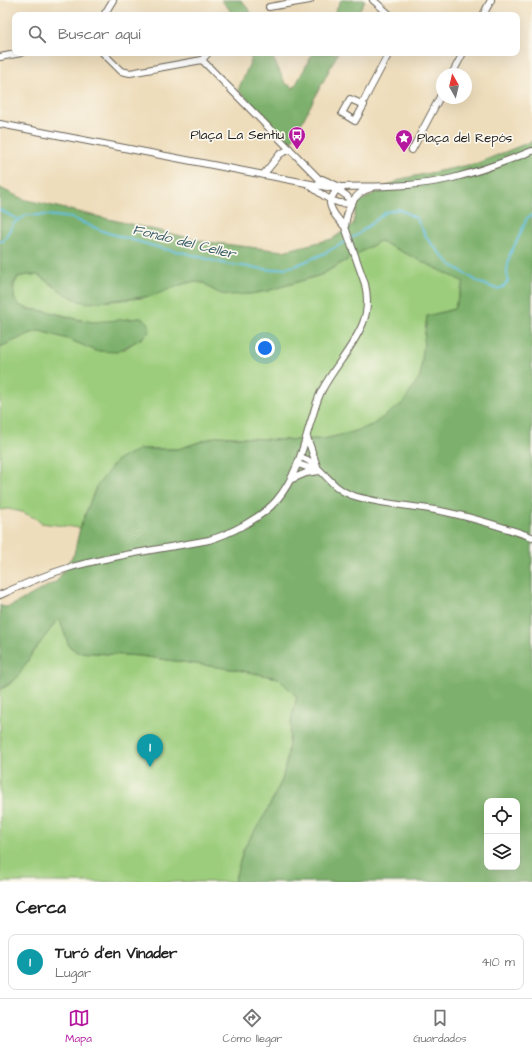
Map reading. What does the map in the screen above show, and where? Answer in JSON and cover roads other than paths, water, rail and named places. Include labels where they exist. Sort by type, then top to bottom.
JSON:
[{"type":"street","points":[[106,12],[112,0]]},
{"type":"street","points":[[269,7],[310,0]]},
{"type":"street","points":[[373,0],[387,12]]},
{"type":"street","points":[[485,12],[491,0]]},
{"type":"street","points":[[0,57],[12,55]]},
{"type":"street","points":[[106,56],[121,71],[130,73],[202,60],[205,56]]},
{"type":"street","points":[[362,104],[387,56]]},
{"type":"street","points":[[455,68],[461,56]]},
{"type":"street","points":[[202,60],[328,188]]},
{"type":"street","points":[[412,150],[436,104]]},
{"type":"street","points":[[0,124],[328,188],[416,183],[452,178],[518,157],[532,151]]},
{"type":"street","points":[[278,138],[280,154]]},
{"type":"street","points":[[263,175],[280,154],[290,149]]},
{"type":"street","points":[[319,178],[339,188],[347,196],[350,203]]},
{"type":"street","points":[[308,184],[330,200],[340,204],[350,203]]},
{"type":"street","points":[[346,230],[347,213],[350,203],[362,192],[376,186]]},
{"type":"street","points":[[0,596],[37,579],[69,568],[100,560],[222,537],[263,512],[275,502],[292,479],[322,390],[350,348],[363,323],[366,313],[366,284],[346,230],[331,207],[330,200],[339,188]]},
{"type":"street","points":[[307,437],[311,452],[320,471]]},
{"type":"street","points":[[300,457],[311,462],[340,490],[354,496],[368,500],[436,510],[489,522],[532,537]]},
{"type":"street","points":[[298,464],[320,471]]},
{"type":"street","points":[[292,479],[306,473],[320,471]]},
{"type":"waterway","name":"Fondo del Celler","points":[[0,241],[3,241],[14,223],[27,215],[47,215],[72,218],[105,232],[164,249],[226,264],[272,270],[295,266],[325,253],[357,235],[386,212],[399,209],[416,218],[428,240],[450,264],[480,283],[497,289],[503,287],[508,281],[507,270],[510,254],[527,218],[532,215]]},
{"type":"waterway","name":"Fondo del Celler","points":[[0,210],[19,220]]},
{"type":"place","name":"Plaça La Sentiu","points":[[297,150]]},
{"type":"place","name":"Plaça del Repós","points":[[404,153]]},
{"type":"place","name":"Turó d'en Vinader","points":[[150,767]]}]
